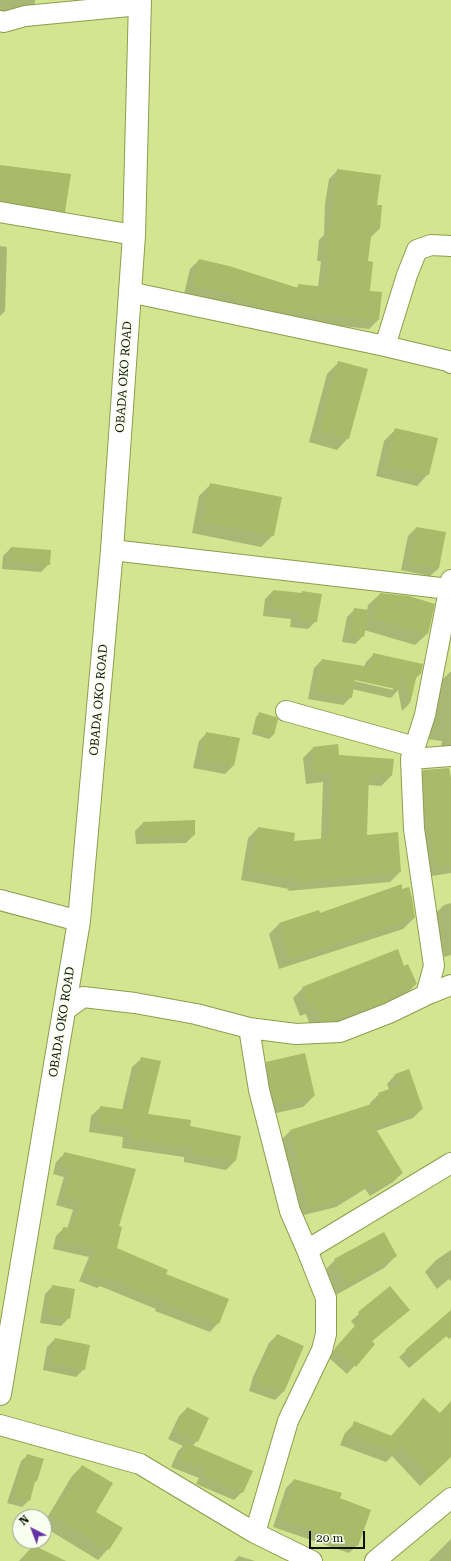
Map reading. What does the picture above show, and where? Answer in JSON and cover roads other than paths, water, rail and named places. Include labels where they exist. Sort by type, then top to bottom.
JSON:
[{"type":"main road","name":"OBADA OKO ROAD","points":[[0,1394],[79,921],[112,550],[134,235],[140,3]]},
{"type":"street","points":[[0,21],[4,22],[25,16],[140,3]]},
{"type":"street","points":[[0,212],[134,235]]},
{"type":"street","points":[[385,346],[407,275],[417,250],[431,246],[451,246]]},
{"type":"street","points":[[129,292],[385,346],[451,363]]},
{"type":"street","points":[[112,550],[450,585],[425,715],[413,753],[414,829],[434,966],[426,994]]},
{"type":"street","points":[[286,711],[413,753],[451,756]]},
{"type":"street","points":[[0,900],[79,921]]},
{"type":"street","points":[[64,1012],[83,997],[135,1003],[196,1014],[249,1028],[296,1034],[340,1032],[389,1013],[426,994],[451,985]]},
{"type":"street","points":[[249,1028],[259,1090],[290,1210],[326,1298],[326,1334],[322,1350],[288,1421],[254,1533]]},
{"type":"street","points":[[307,1250],[451,1163]]},
{"type":"street","points":[[0,1425],[140,1464],[254,1533],[312,1561]]},
{"type":"street","points":[[376,1561],[451,1498]]}]
